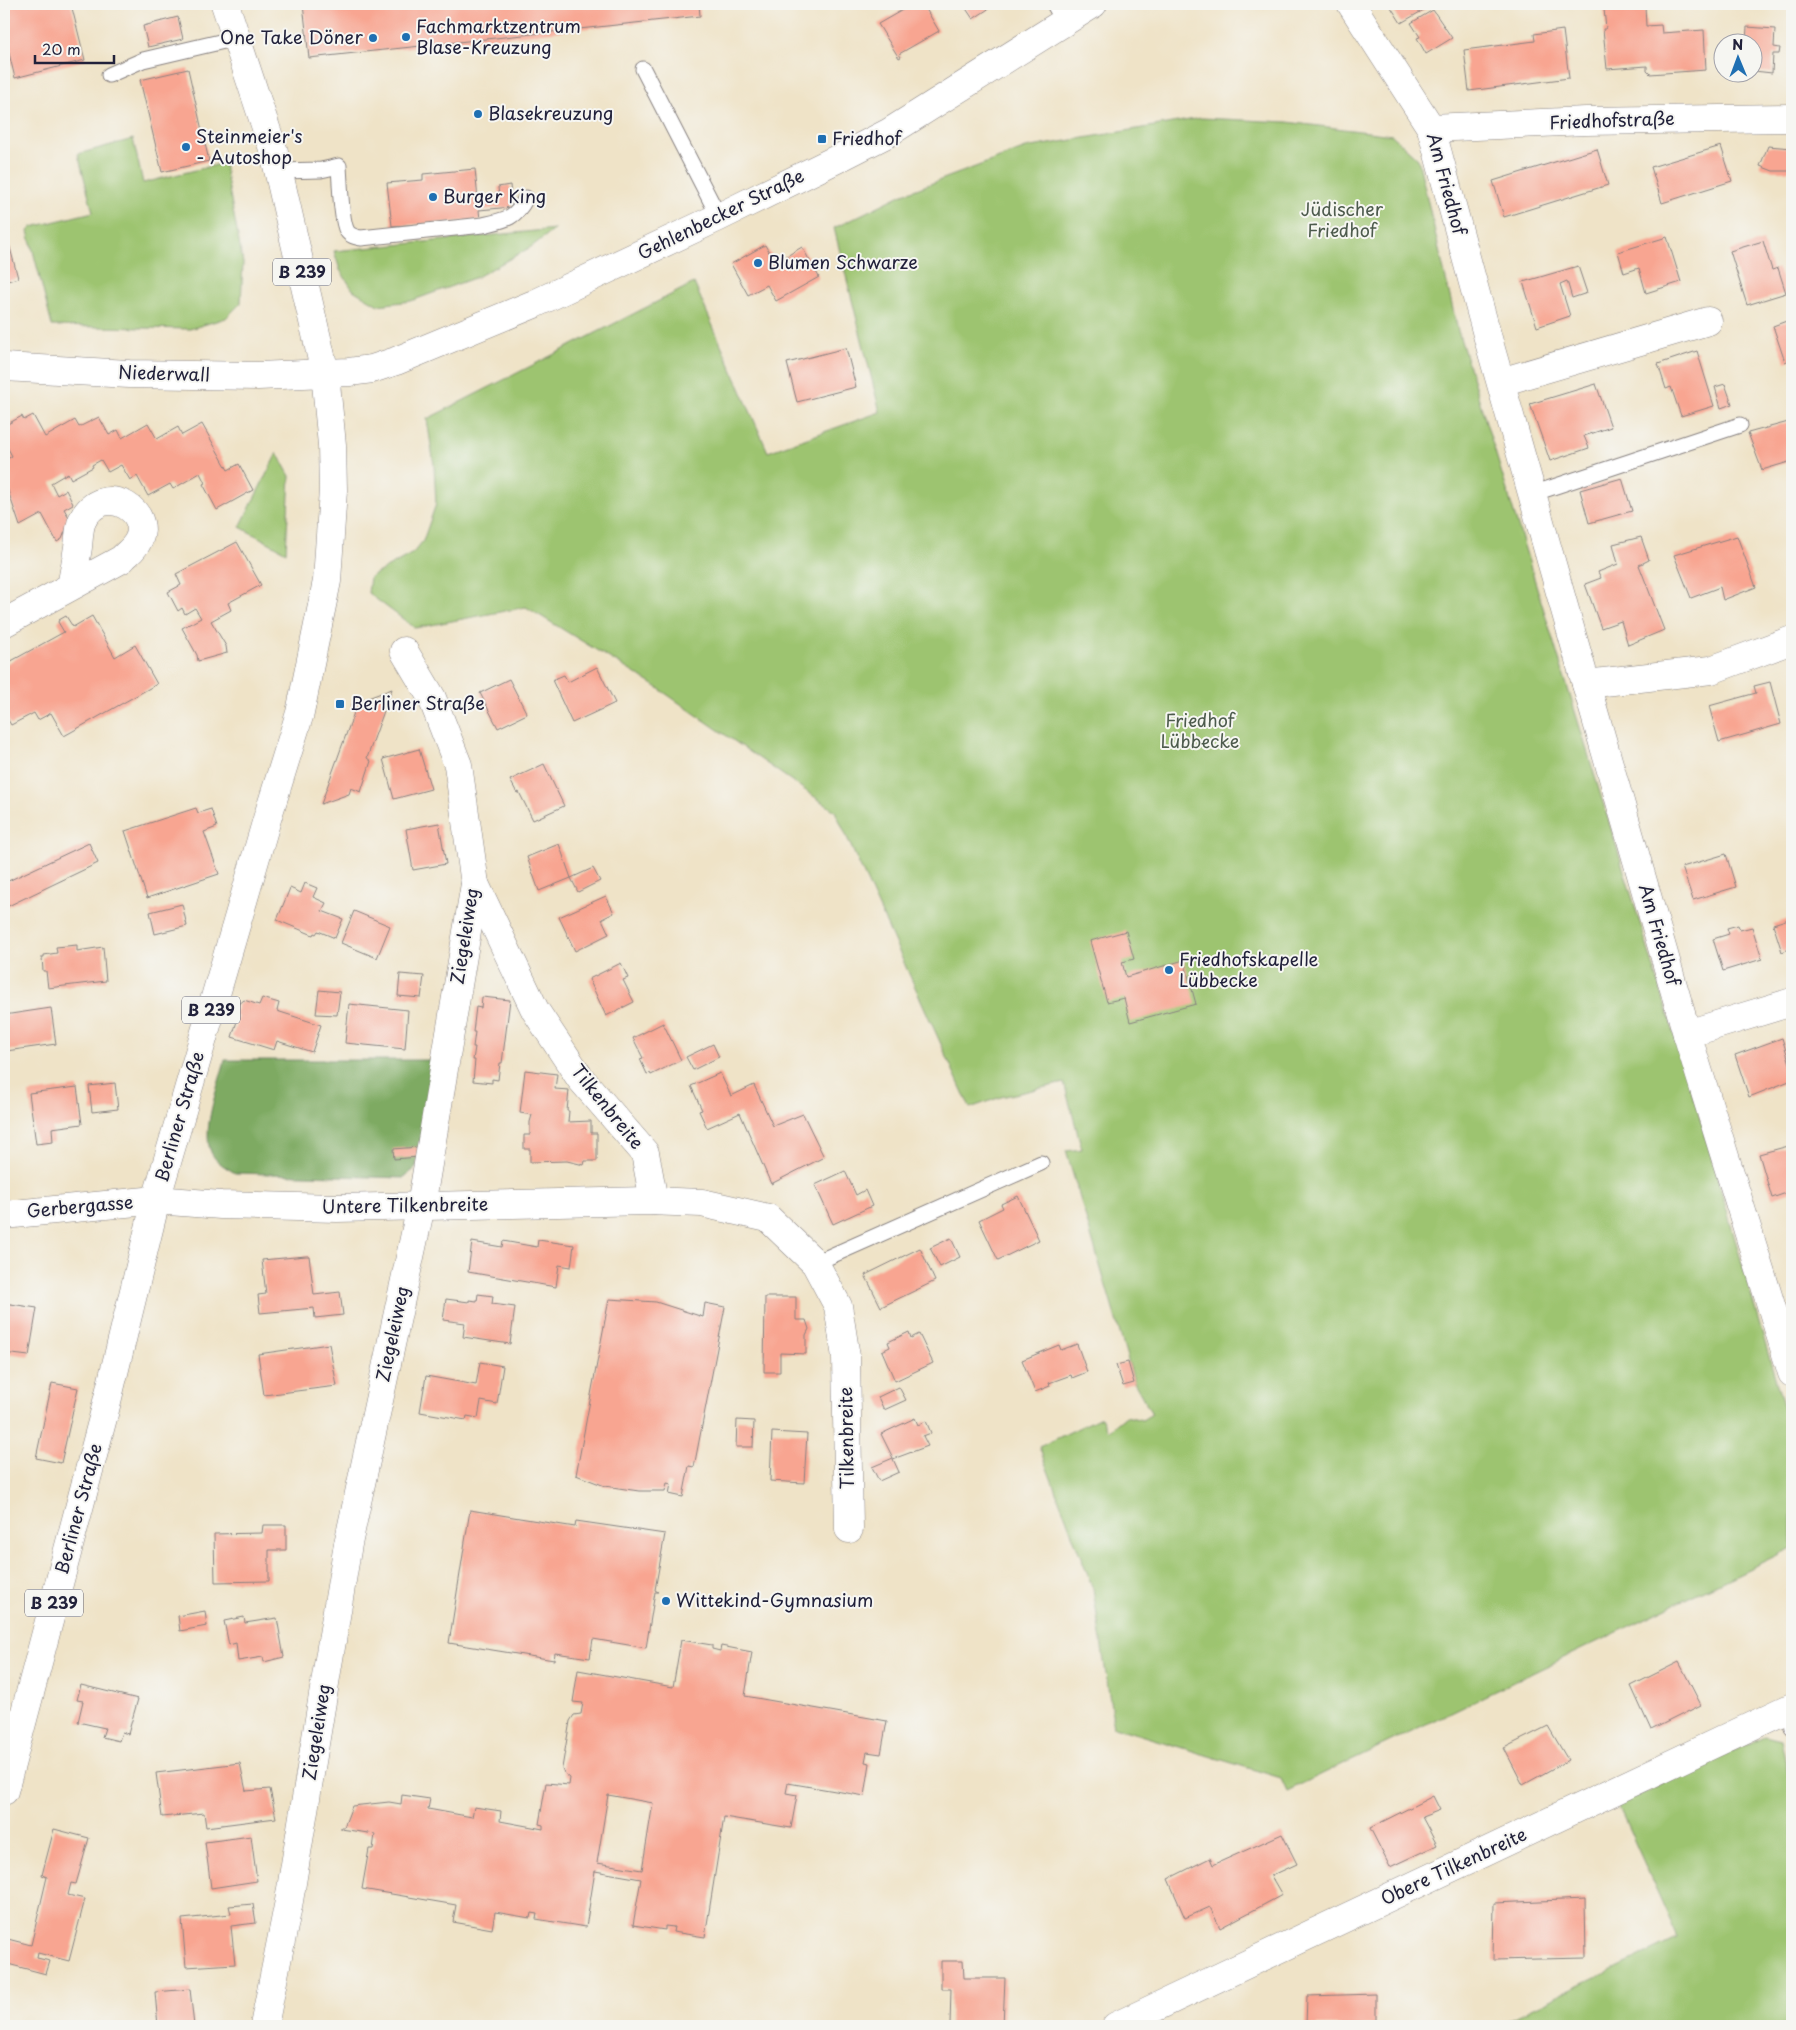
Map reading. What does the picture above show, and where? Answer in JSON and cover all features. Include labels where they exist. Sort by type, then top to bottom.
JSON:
[{"type":"street","name":"Berliner Straße","points":[[4,1792],[104,1414],[156,1200],[300,713],[327,581],[333,490],[332,445],[325,373],[279,171],[225,4]]},
{"type":"street","name":"Gehlenbecker Straße","points":[[325,373],[372,368],[396,361],[534,304],[719,217],[888,133],[1059,13],[1093,4]]},
{"type":"street","name":"Am Friedhof","points":[[1351,4],[1431,128],[1586,684],[1688,1034],[1792,1373]]},
{"type":"street","name":"Friedhofstraße","points":[[1431,128],[1586,121],[1792,118]]},
{"type":"street","points":[[1501,382],[1708,321]]},
{"type":"street","name":"Niederwall","points":[[4,367],[129,374],[258,376],[325,373]]},
{"type":"street","points":[[4,622],[71,586]]},
{"type":"street","points":[[1586,684],[1711,670],[1792,640]]},
{"type":"street","name":"Ziegeleiweg","points":[[264,2026],[289,1901],[348,1544],[422,1206],[475,884],[458,765],[432,698],[404,651]]},
{"type":"street","name":"Tilkenbreite","points":[[475,884],[535,1010],[580,1078],[645,1153],[654,1201],[702,1203],[768,1218],[815,1264],[838,1306],[846,1357],[849,1530]]},
{"type":"street","points":[[1688,1034],[1792,1002]]},
{"type":"street","name":"Untere Tilkenbreite","points":[[156,1200],[221,1205],[327,1208],[654,1201]]},
{"type":"street","name":"Gerbergasse","points":[[4,1215],[156,1200]]},
{"type":"street","name":"Obere Tilkenbreite","points":[[1116,2026],[1791,1715]]},
{"type":"lane","points":[[109,75],[143,60],[237,38]]},
{"type":"lane","points":[[643,69],[719,217]]},
{"type":"lane","points":[[279,171],[321,170],[339,166],[344,222],[347,232],[361,238],[483,225],[503,221],[514,215],[526,198]]},
{"type":"lane","points":[[1532,494],[1740,424]]},
{"type":"lane","points":[[815,1264],[1041,1163]]},
{"type":"green space","name":"Friedhof Lübbecke","points":[[1201,118],[1287,122],[1392,135],[1418,159],[1458,331],[1700,1118],[1792,1436],[1792,1548],[1287,1791],[1281,1778],[1114,1727],[1093,1589],[1039,1447],[1101,1417],[1108,1431],[1126,1416],[1142,1420],[1152,1414],[1135,1384],[1066,1151],[1082,1149],[1064,1083],[1001,1097],[970,1108],[835,811],[652,684],[526,607],[415,628],[368,593],[370,577],[413,553],[423,541],[436,504],[434,465],[427,419],[694,283],[768,452],[880,412],[834,228],[903,194],[1026,148]]},
{"type":"green space","points":[[133,139],[143,183],[224,163],[243,263],[241,303],[226,318],[190,329],[52,326],[28,231],[32,227],[93,212],[78,154]]},
{"type":"green space","points":[[555,229],[531,247],[477,277],[411,301],[378,305],[353,290],[340,270],[334,251]]},
{"type":"green space","points":[[277,453],[290,476],[286,552],[240,527]]},
{"type":"green space","points":[[225,1060],[434,1060],[416,1168],[403,1178],[235,1173],[215,1159],[208,1143],[209,1120]]},
{"type":"green space","points":[[1765,1736],[1781,1740],[1792,1794],[1792,2026],[1496,2026],[1678,1938],[1618,1805]]},
{"type":"building","points":[[4,4],[71,4],[85,60],[15,78],[4,33]]},
{"type":"building","name":"Fachmarktzentrum Blase-Kreuzung","points":[[303,4],[699,4],[700,16],[309,58]]},
{"type":"building","points":[[913,4],[936,4],[926,9],[939,31],[899,54],[901,57],[899,58],[878,24]]},
{"type":"building","points":[[963,4],[996,4],[973,19]]},
{"type":"building","points":[[1389,4],[1434,4],[1401,23]]},
{"type":"building","points":[[1645,6],[1646,26],[1661,25],[1662,33],[1704,30],[1706,70],[1650,74],[1647,71],[1647,66],[1607,69],[1603,29],[1606,29],[1604,9]]},
{"type":"building","points":[[1433,10],[1452,38],[1426,54],[1417,38],[1420,37],[1411,23]]},
{"type":"building","points":[[178,17],[183,39],[148,47],[143,26]]},
{"type":"building","points":[[1747,27],[1775,29],[1774,47],[1780,48],[1779,54],[1773,54],[1772,73],[1764,72],[1764,32],[1747,32]]},
{"type":"building","points":[[1563,30],[1569,78],[1469,91],[1464,50],[1535,41],[1534,34]]},
{"type":"building","points":[[188,69],[209,161],[162,172],[140,80]]},
{"type":"building","points":[[1721,146],[1732,181],[1662,203],[1651,167]]},
{"type":"building","points":[[1768,146],[1792,148],[1792,171],[1773,171],[1760,166]]},
{"type":"building","points":[[1597,149],[1608,185],[1504,217],[1493,181]]},
{"type":"building","name":"Burger King","points":[[475,169],[478,199],[499,196],[498,187],[510,185],[512,207],[479,210],[480,220],[392,226],[387,183],[423,180],[423,174]]},
{"type":"building","points":[[4,225],[18,278],[4,282]]},
{"type":"building","points":[[1667,237],[1681,282],[1646,293],[1639,268],[1624,273],[1618,252]]},
{"type":"building","points":[[1763,241],[1772,270],[1778,268],[1786,293],[1747,305],[1730,251]]},
{"type":"building","points":[[765,245],[775,263],[802,247],[819,277],[776,301],[767,285],[748,295],[731,264]]},
{"type":"building","points":[[1578,266],[1587,293],[1572,298],[1567,281],[1560,284],[1570,316],[1537,327],[1523,282]]},
{"type":"building","points":[[1792,319],[1792,359],[1785,362],[1773,326]]},
{"type":"building","points":[[846,348],[856,387],[797,402],[787,363]]},
{"type":"building","points":[[1697,351],[1714,406],[1681,416],[1671,387],[1666,389],[1658,364]]},
{"type":"building","points":[[1596,384],[1611,427],[1584,436],[1589,448],[1550,461],[1530,404]]},
{"type":"building","points":[[1725,384],[1732,404],[1721,408],[1715,387]]},
{"type":"building","points":[[33,415],[45,437],[75,420],[79,427],[99,417],[109,435],[118,430],[122,438],[148,423],[157,439],[178,427],[182,435],[202,424],[228,470],[239,464],[253,490],[217,510],[203,484],[205,483],[200,473],[173,489],[170,484],[148,496],[137,476],[130,480],[121,465],[108,472],[101,460],[92,465],[93,467],[71,479],[68,473],[51,483],[57,495],[66,490],[73,504],[64,509],[70,519],[62,539],[57,542],[42,514],[20,526],[4,479],[4,461],[12,456],[4,444],[4,426],[22,416],[24,420]]},
{"type":"building","points":[[1792,421],[1792,461],[1762,470],[1748,433]]},
{"type":"building","points":[[1622,478],[1632,511],[1589,523],[1580,490]]},
{"type":"building","points":[[1737,536],[1756,587],[1723,600],[1720,587],[1691,598],[1674,555]]},
{"type":"building","points":[[1641,537],[1649,560],[1639,565],[1664,630],[1628,645],[1621,621],[1601,628],[1585,584],[1601,578],[1598,572],[1618,564],[1613,544]]},
{"type":"building","points":[[237,542],[261,585],[228,603],[231,610],[211,621],[226,646],[227,653],[198,661],[197,655],[182,628],[201,618],[195,608],[185,614],[182,608],[178,611],[168,592],[181,585],[176,574]]},
{"type":"building","points":[[66,616],[73,627],[92,616],[115,657],[135,645],[157,684],[64,736],[51,713],[38,720],[34,713],[11,725],[4,713],[4,665],[64,632],[58,622]]},
{"type":"building","points":[[597,667],[615,703],[572,723],[552,680],[564,675],[568,682]]},
{"type":"building","points":[[509,679],[527,714],[498,728],[480,693]]},
{"type":"building","points":[[1770,682],[1781,724],[1719,742],[1709,706],[1756,693],[1754,686]]},
{"type":"building","points":[[392,689],[367,758],[371,761],[361,792],[351,788],[349,794],[321,804],[356,707],[351,706],[352,704]]},
{"type":"building","points":[[419,749],[431,789],[394,799],[383,759]]},
{"type":"building","points":[[544,764],[564,806],[533,820],[519,792],[517,793],[510,780]]},
{"type":"building","points":[[196,808],[198,813],[211,809],[217,827],[204,832],[219,874],[147,898],[125,831]]},
{"type":"building","points":[[439,823],[446,864],[413,870],[406,829]]},
{"type":"building","points":[[89,843],[98,863],[4,908],[4,883]]},
{"type":"building","points":[[559,844],[571,878],[539,891],[527,857]]},
{"type":"building","points":[[1726,854],[1736,887],[1693,900],[1682,867]]},
{"type":"building","points":[[593,868],[600,881],[578,892],[571,878]]},
{"type":"building","points":[[305,883],[317,888],[313,897],[326,903],[322,911],[343,919],[335,938],[318,931],[313,935],[277,920],[290,888],[301,893]]},
{"type":"building","points":[[606,896],[614,913],[602,919],[609,934],[575,951],[559,917]]},
{"type":"building","points":[[182,904],[187,926],[155,934],[150,912]]},
{"type":"building","points":[[354,911],[390,926],[377,958],[341,943]]},
{"type":"building","points":[[1792,918],[1792,948],[1782,952],[1773,924]]},
{"type":"building","points":[[1738,925],[1740,930],[1752,927],[1762,959],[1723,971],[1713,939],[1729,934],[1727,928]]},
{"type":"building","name":"Friedhofskapelle Lübbecke","points":[[1126,931],[1134,959],[1122,962],[1126,977],[1184,960],[1196,1004],[1130,1022],[1124,998],[1107,1002],[1090,941]]},
{"type":"building","points":[[77,945],[77,951],[103,947],[106,981],[48,988],[46,971],[43,971],[42,957],[57,953],[56,947]]},
{"type":"building","points":[[621,963],[628,978],[623,980],[634,1002],[606,1016],[589,979]]},
{"type":"building","points":[[400,974],[424,976],[421,998],[398,996]]},
{"type":"building","points":[[319,990],[340,992],[337,1015],[316,1014]]},
{"type":"building","points":[[482,997],[510,1000],[502,1063],[500,1063],[498,1080],[492,1079],[492,1083],[473,1081],[475,1032],[473,1032],[476,1007],[481,1008]]},
{"type":"building","points":[[262,998],[279,1003],[277,1011],[321,1025],[312,1052],[277,1041],[274,1050],[232,1037],[238,1018],[235,1013],[238,1005],[244,1000],[259,1005]]},
{"type":"building","points":[[349,1004],[408,1010],[405,1049],[345,1043]]},
{"type":"building","points":[[51,1008],[56,1044],[6,1051],[4,1015]]},
{"type":"building","points":[[663,1023],[681,1060],[651,1075],[650,1073],[647,1074],[640,1059],[643,1058],[633,1038]]},
{"type":"building","points":[[1782,1038],[1792,1070],[1792,1080],[1749,1097],[1735,1055]]},
{"type":"building","points":[[713,1044],[719,1057],[693,1070],[686,1057]]},
{"type":"building","points":[[525,1070],[557,1074],[555,1089],[569,1090],[568,1122],[591,1121],[591,1133],[597,1133],[597,1161],[585,1161],[584,1165],[567,1161],[530,1162],[530,1149],[524,1149],[524,1135],[530,1135],[532,1115],[520,1113]]},
{"type":"building","points":[[720,1073],[731,1096],[754,1085],[773,1126],[803,1114],[824,1157],[771,1184],[740,1113],[707,1128],[699,1111],[702,1110],[691,1086]]},
{"type":"building","points":[[115,1083],[118,1109],[92,1112],[89,1086]]},
{"type":"building","points":[[77,1087],[82,1124],[52,1128],[53,1142],[36,1144],[29,1093]]},
{"type":"building","points":[[1792,1145],[1792,1191],[1772,1198],[1759,1154]]},
{"type":"building","points":[[418,1147],[419,1157],[394,1159],[393,1149]]},
{"type":"building","points":[[845,1171],[856,1195],[865,1190],[872,1206],[833,1224],[815,1185]]},
{"type":"building","points":[[1018,1196],[1039,1240],[998,1260],[979,1220],[1003,1208],[1001,1204]]},
{"type":"building","points":[[951,1238],[960,1257],[940,1267],[930,1248]]},
{"type":"building","points":[[538,1240],[574,1245],[571,1267],[559,1265],[556,1287],[468,1272],[472,1242],[502,1247],[503,1241],[537,1247]]},
{"type":"building","points":[[920,1248],[935,1281],[881,1307],[865,1275]]},
{"type":"building","points":[[309,1256],[314,1295],[340,1292],[343,1315],[315,1318],[314,1308],[260,1313],[258,1295],[266,1294],[262,1260]]},
{"type":"building","points":[[478,1294],[493,1296],[492,1304],[515,1307],[510,1344],[463,1337],[465,1323],[443,1320],[446,1299],[469,1302],[469,1300],[477,1301]]},
{"type":"building","points":[[765,1297],[796,1297],[796,1320],[806,1320],[809,1329],[806,1335],[806,1354],[780,1353],[780,1372],[764,1372]]},
{"type":"building","points":[[609,1299],[656,1302],[703,1317],[705,1303],[725,1307],[694,1467],[689,1466],[683,1497],[669,1494],[671,1484],[667,1483],[665,1491],[639,1491],[605,1486],[576,1475]]},
{"type":"building","points":[[4,1303],[37,1308],[29,1356],[4,1353]]},
{"type":"building","points":[[909,1332],[911,1338],[919,1334],[933,1363],[895,1381],[882,1351],[890,1347],[888,1342]]},
{"type":"building","points":[[329,1344],[337,1386],[264,1395],[258,1354]]},
{"type":"building","points":[[1077,1344],[1087,1372],[1072,1378],[1071,1375],[1049,1383],[1050,1386],[1035,1392],[1022,1360],[1059,1345],[1061,1350]]},
{"type":"building","points":[[480,1362],[503,1366],[497,1404],[481,1401],[478,1418],[467,1416],[466,1420],[420,1412],[426,1376],[476,1385]]},
{"type":"building","points":[[1128,1362],[1134,1383],[1123,1386],[1116,1365]]},
{"type":"building","points":[[52,1383],[78,1388],[61,1463],[36,1458]]},
{"type":"building","points":[[899,1387],[906,1400],[884,1410],[878,1397]]},
{"type":"building","points":[[915,1418],[918,1425],[926,1421],[931,1433],[923,1436],[928,1446],[893,1459],[899,1472],[879,1481],[872,1467],[893,1458],[881,1434]]},
{"type":"building","points":[[737,1420],[754,1421],[753,1447],[736,1447]]},
{"type":"building","points":[[772,1432],[807,1434],[804,1483],[770,1481]]},
{"type":"building","points":[[470,1510],[575,1527],[576,1521],[665,1534],[655,1590],[658,1592],[655,1592],[646,1648],[593,1639],[590,1658],[555,1653],[554,1660],[449,1643]]},
{"type":"building","points":[[263,1525],[286,1525],[286,1550],[269,1550],[269,1581],[215,1582],[214,1534],[262,1533]]},
{"type":"building","points":[[205,1611],[207,1626],[180,1631],[178,1616]]},
{"type":"building","points":[[244,1617],[245,1623],[277,1618],[284,1657],[264,1662],[263,1657],[238,1661],[236,1643],[229,1645],[224,1621]]},
{"type":"building","points":[[681,1640],[712,1645],[712,1649],[720,1651],[721,1646],[752,1652],[745,1696],[887,1721],[881,1754],[867,1752],[865,1762],[870,1763],[865,1796],[788,1783],[786,1793],[797,1795],[791,1828],[724,1817],[705,1937],[673,1932],[674,1927],[665,1926],[665,1930],[633,1925],[641,1879],[595,1871],[586,1927],[536,1919],[537,1914],[531,1913],[530,1918],[495,1912],[492,1929],[453,1922],[456,1905],[362,1889],[369,1849],[373,1849],[375,1834],[341,1829],[341,1827],[344,1827],[352,1806],[389,1802],[401,1804],[402,1795],[430,1799],[428,1809],[472,1817],[474,1807],[501,1811],[500,1821],[543,1829],[543,1825],[539,1824],[546,1783],[569,1785],[570,1778],[564,1773],[562,1768],[570,1721],[574,1715],[581,1714],[583,1703],[573,1702],[578,1670],[673,1687]],"holes":[[[608,1795],[653,1803],[642,1870],[597,1863]]]},
{"type":"building","points":[[1679,1662],[1701,1705],[1651,1730],[1631,1686]]},
{"type":"building","points":[[81,1685],[138,1699],[128,1734],[122,1732],[119,1741],[102,1737],[105,1728],[78,1722],[83,1701],[77,1700]]},
{"type":"building","points":[[1548,1726],[1568,1760],[1523,1785],[1504,1748]]},
{"type":"building","points":[[240,1763],[246,1791],[270,1789],[276,1818],[206,1827],[204,1813],[162,1817],[156,1773]]},
{"type":"building","points":[[1433,1796],[1440,1810],[1422,1817],[1437,1845],[1390,1867],[1370,1828]]},
{"type":"building","points":[[54,1829],[89,1838],[76,1884],[71,1883],[68,1895],[85,1899],[69,1961],[38,1953],[37,1958],[50,1961],[46,1974],[4,1963],[4,1938],[31,1945],[47,1877],[42,1875]]},
{"type":"building","points":[[1282,1834],[1297,1864],[1271,1876],[1282,1895],[1220,1928],[1210,1907],[1185,1918],[1168,1879],[1210,1858],[1213,1865]]},
{"type":"building","points":[[251,1836],[257,1881],[211,1888],[205,1842]]},
{"type":"building","points":[[1585,1899],[1586,1958],[1493,1960],[1494,1903]]},
{"type":"building","points":[[253,1904],[256,1923],[231,1926],[235,1964],[186,1967],[182,1919],[231,1914],[229,1906]]},
{"type":"building","points":[[941,1961],[963,1961],[964,1978],[1005,1978],[1003,2026],[950,2026],[951,1989],[941,1989]]},
{"type":"building","points":[[190,1989],[194,2026],[158,2026],[155,1992]]},
{"type":"building","points":[[1376,1994],[1376,2026],[1306,2026],[1307,1996]]},
{"type":"place","name":"Fachmarktzentrum Blase-Kreuzung","points":[[406,37]]},
{"type":"place","name":"One Take Döner","points":[[373,38]]},
{"type":"place","name":"Blasekreuzung","points":[[478,114]]},
{"type":"place","name":"Friedhof","points":[[822,139]]},
{"type":"place","name":"Steinmeier's - Autoshop","points":[[186,147]]},
{"type":"place","name":"Burger King","points":[[433,197]]},
{"type":"place","name":"Blumen Schwarze","points":[[758,263]]},
{"type":"place","name":"Berliner Straße","points":[[340,704]]},
{"type":"place","name":"Friedhofskapelle Lübbecke","points":[[1169,970]]},
{"type":"place","name":"Wittekind-Gymnasium","points":[[666,1601]]},
{"type":"park label","name":"Jüdischer Friedhof","points":[[1342,220]]}]
